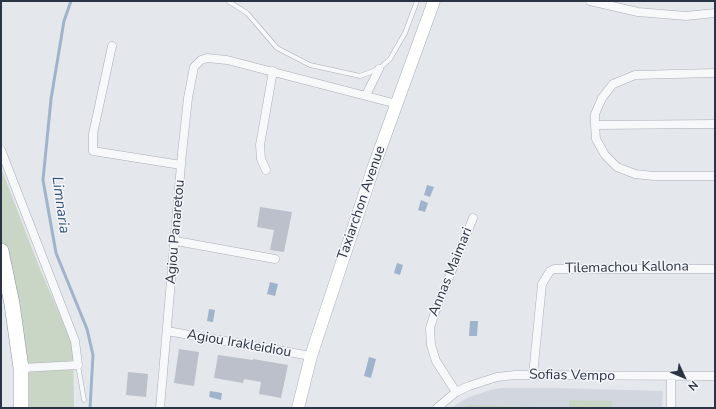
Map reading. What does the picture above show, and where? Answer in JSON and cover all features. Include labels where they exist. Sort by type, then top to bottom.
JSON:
[{"type":"highway","points":[[1,251],[12,304],[21,368],[22,408]]},
{"type":"main road","name":"Taxiarchon Avenue","points":[[298,408],[311,356],[397,104],[434,1]]},
{"type":"street","points":[[590,1],[638,12],[686,16],[715,13]]},
{"type":"street","points":[[112,46],[93,134],[94,151],[182,165]]},
{"type":"street","name":"Agiou Panaretou","points":[[160,408],[188,98],[194,67],[201,60],[207,58],[227,60],[273,71]]},
{"type":"street","points":[[366,95],[379,69]]},
{"type":"street","points":[[266,170],[261,159],[260,144],[273,71],[397,104]]},
{"type":"street","points":[[715,73],[635,75],[613,84],[602,98],[595,114],[596,139],[605,155],[617,167],[635,174],[654,176],[715,176]]},
{"type":"street","points":[[595,125],[715,124]]},
{"type":"street","points":[[1,150],[75,341],[78,365],[21,368]]},
{"type":"street","name":"Annas Maimari","points":[[456,392],[436,362],[431,345],[430,328],[473,218]]},
{"type":"street","points":[[176,241],[275,259]]},
{"type":"street","name":"Tilemachou Kallona","points":[[533,375],[542,284],[550,271],[554,269],[715,269]]},
{"type":"street","name":"Agiou Irakleidiou","points":[[167,331],[311,356]]},
{"type":"street","name":"Sofias Vempo","points":[[437,408],[456,392],[497,377],[533,375],[671,377],[715,376]]},
{"type":"street","points":[[671,377],[672,408]]},
{"type":"lane","points":[[228,1],[247,13],[258,24],[274,45],[300,60],[310,65],[348,75],[360,76],[379,69],[390,59],[406,33],[417,1]]},
{"type":"lane","points":[[78,365],[84,400]]},
{"type":"shaded area","points":[[501,388],[663,391],[662,408],[451,408],[467,398]]},
{"type":"green space","points":[[1,168],[40,269],[73,345],[74,408],[27,408],[1,246]]},
{"type":"green space","points":[[569,400],[612,401],[612,408],[569,408]]},
{"type":"green space","points":[[470,405],[531,407],[533,408],[460,408]]},
{"type":"water","points":[[427,185],[434,187],[430,197],[424,195]]},
{"type":"water","points":[[421,200],[428,203],[425,212],[418,210]]},
{"type":"water","points":[[397,263],[403,265],[400,275],[394,273]]},
{"type":"water","points":[[270,282],[278,284],[275,296],[267,294]]},
{"type":"water","points":[[209,309],[215,310],[213,322],[207,321]]},
{"type":"water","points":[[470,321],[478,321],[477,336],[469,336]]},
{"type":"water","points":[[369,357],[376,359],[371,378],[364,376]]},
{"type":"water","points":[[210,391],[222,393],[221,400],[209,397]]},
{"type":"building","points":[[260,207],[292,212],[284,252],[270,250],[274,230],[257,227]]},
{"type":"building","points":[[179,349],[199,352],[194,386],[174,383]]},
{"type":"building","points":[[218,355],[288,365],[281,398],[259,394],[261,382],[244,379],[243,383],[214,378]]},
{"type":"building","points":[[128,372],[148,374],[146,397],[126,395]]},
{"type":"waterway","name":"Limnaria","points":[[71,1],[64,21],[51,99],[43,180],[56,253],[87,329],[93,355],[90,408]]}]
